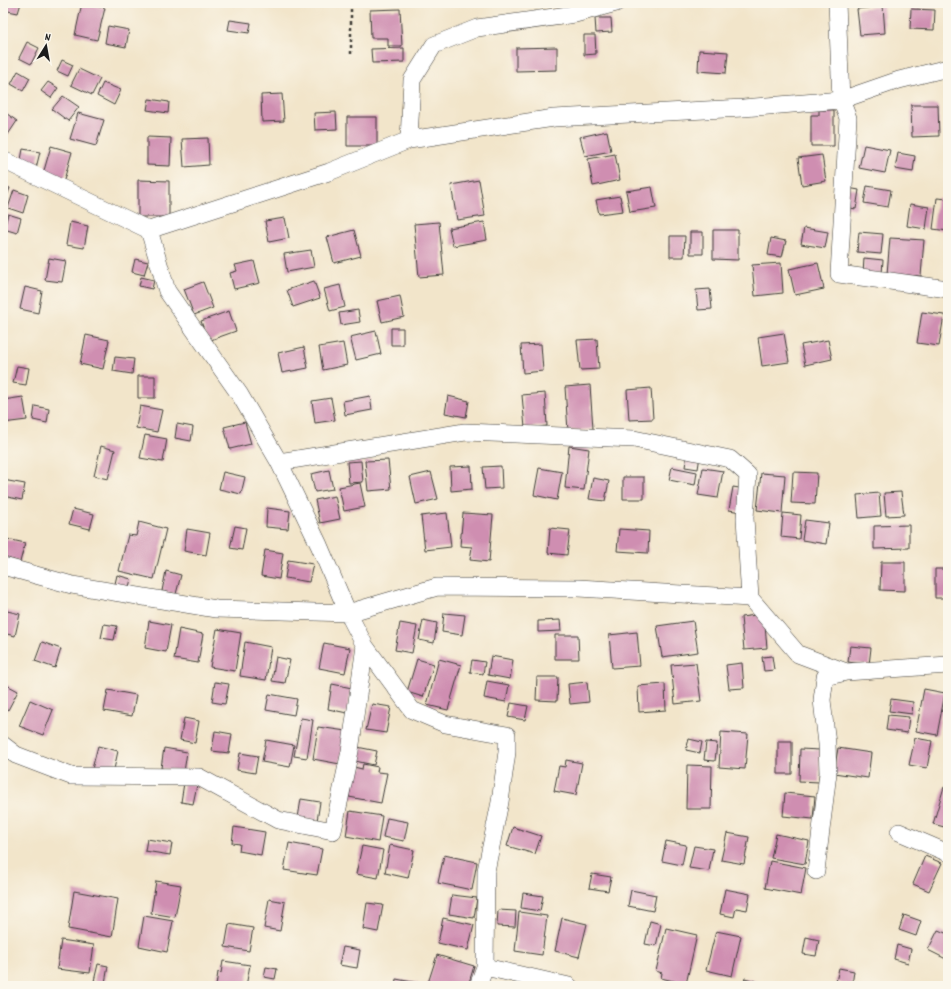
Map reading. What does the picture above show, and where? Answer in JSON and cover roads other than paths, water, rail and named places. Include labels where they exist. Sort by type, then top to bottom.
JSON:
[{"type":"street","points":[[409,140],[412,80],[434,45],[477,28],[575,14],[616,3]]},
{"type":"street","points":[[837,3],[841,100],[848,118],[840,274],[948,289]]},
{"type":"street","points":[[3,160],[149,230],[328,172],[409,140],[554,118],[742,108],[841,100],[899,80],[948,68]]},
{"type":"street","points":[[149,230],[167,291],[240,395],[279,462],[319,546],[348,613],[365,646],[412,710],[445,724],[507,735],[507,752],[501,795],[486,871],[484,967],[478,986]]},
{"type":"street","points":[[279,462],[464,432],[634,439],[730,459],[748,475],[745,518],[750,598],[798,654],[846,672]]},
{"type":"street","points":[[3,566],[72,585],[216,608],[348,613],[437,587],[578,588],[750,598]]},
{"type":"street","points":[[3,745],[16,755],[71,776],[199,777],[278,820],[333,830],[350,751],[365,646]]},
{"type":"street","points":[[816,871],[828,773],[827,744],[822,700],[825,677],[846,672],[948,665]]},
{"type":"street","points":[[899,832],[948,853]]},
{"type":"street","points":[[484,967],[569,986]]}]
